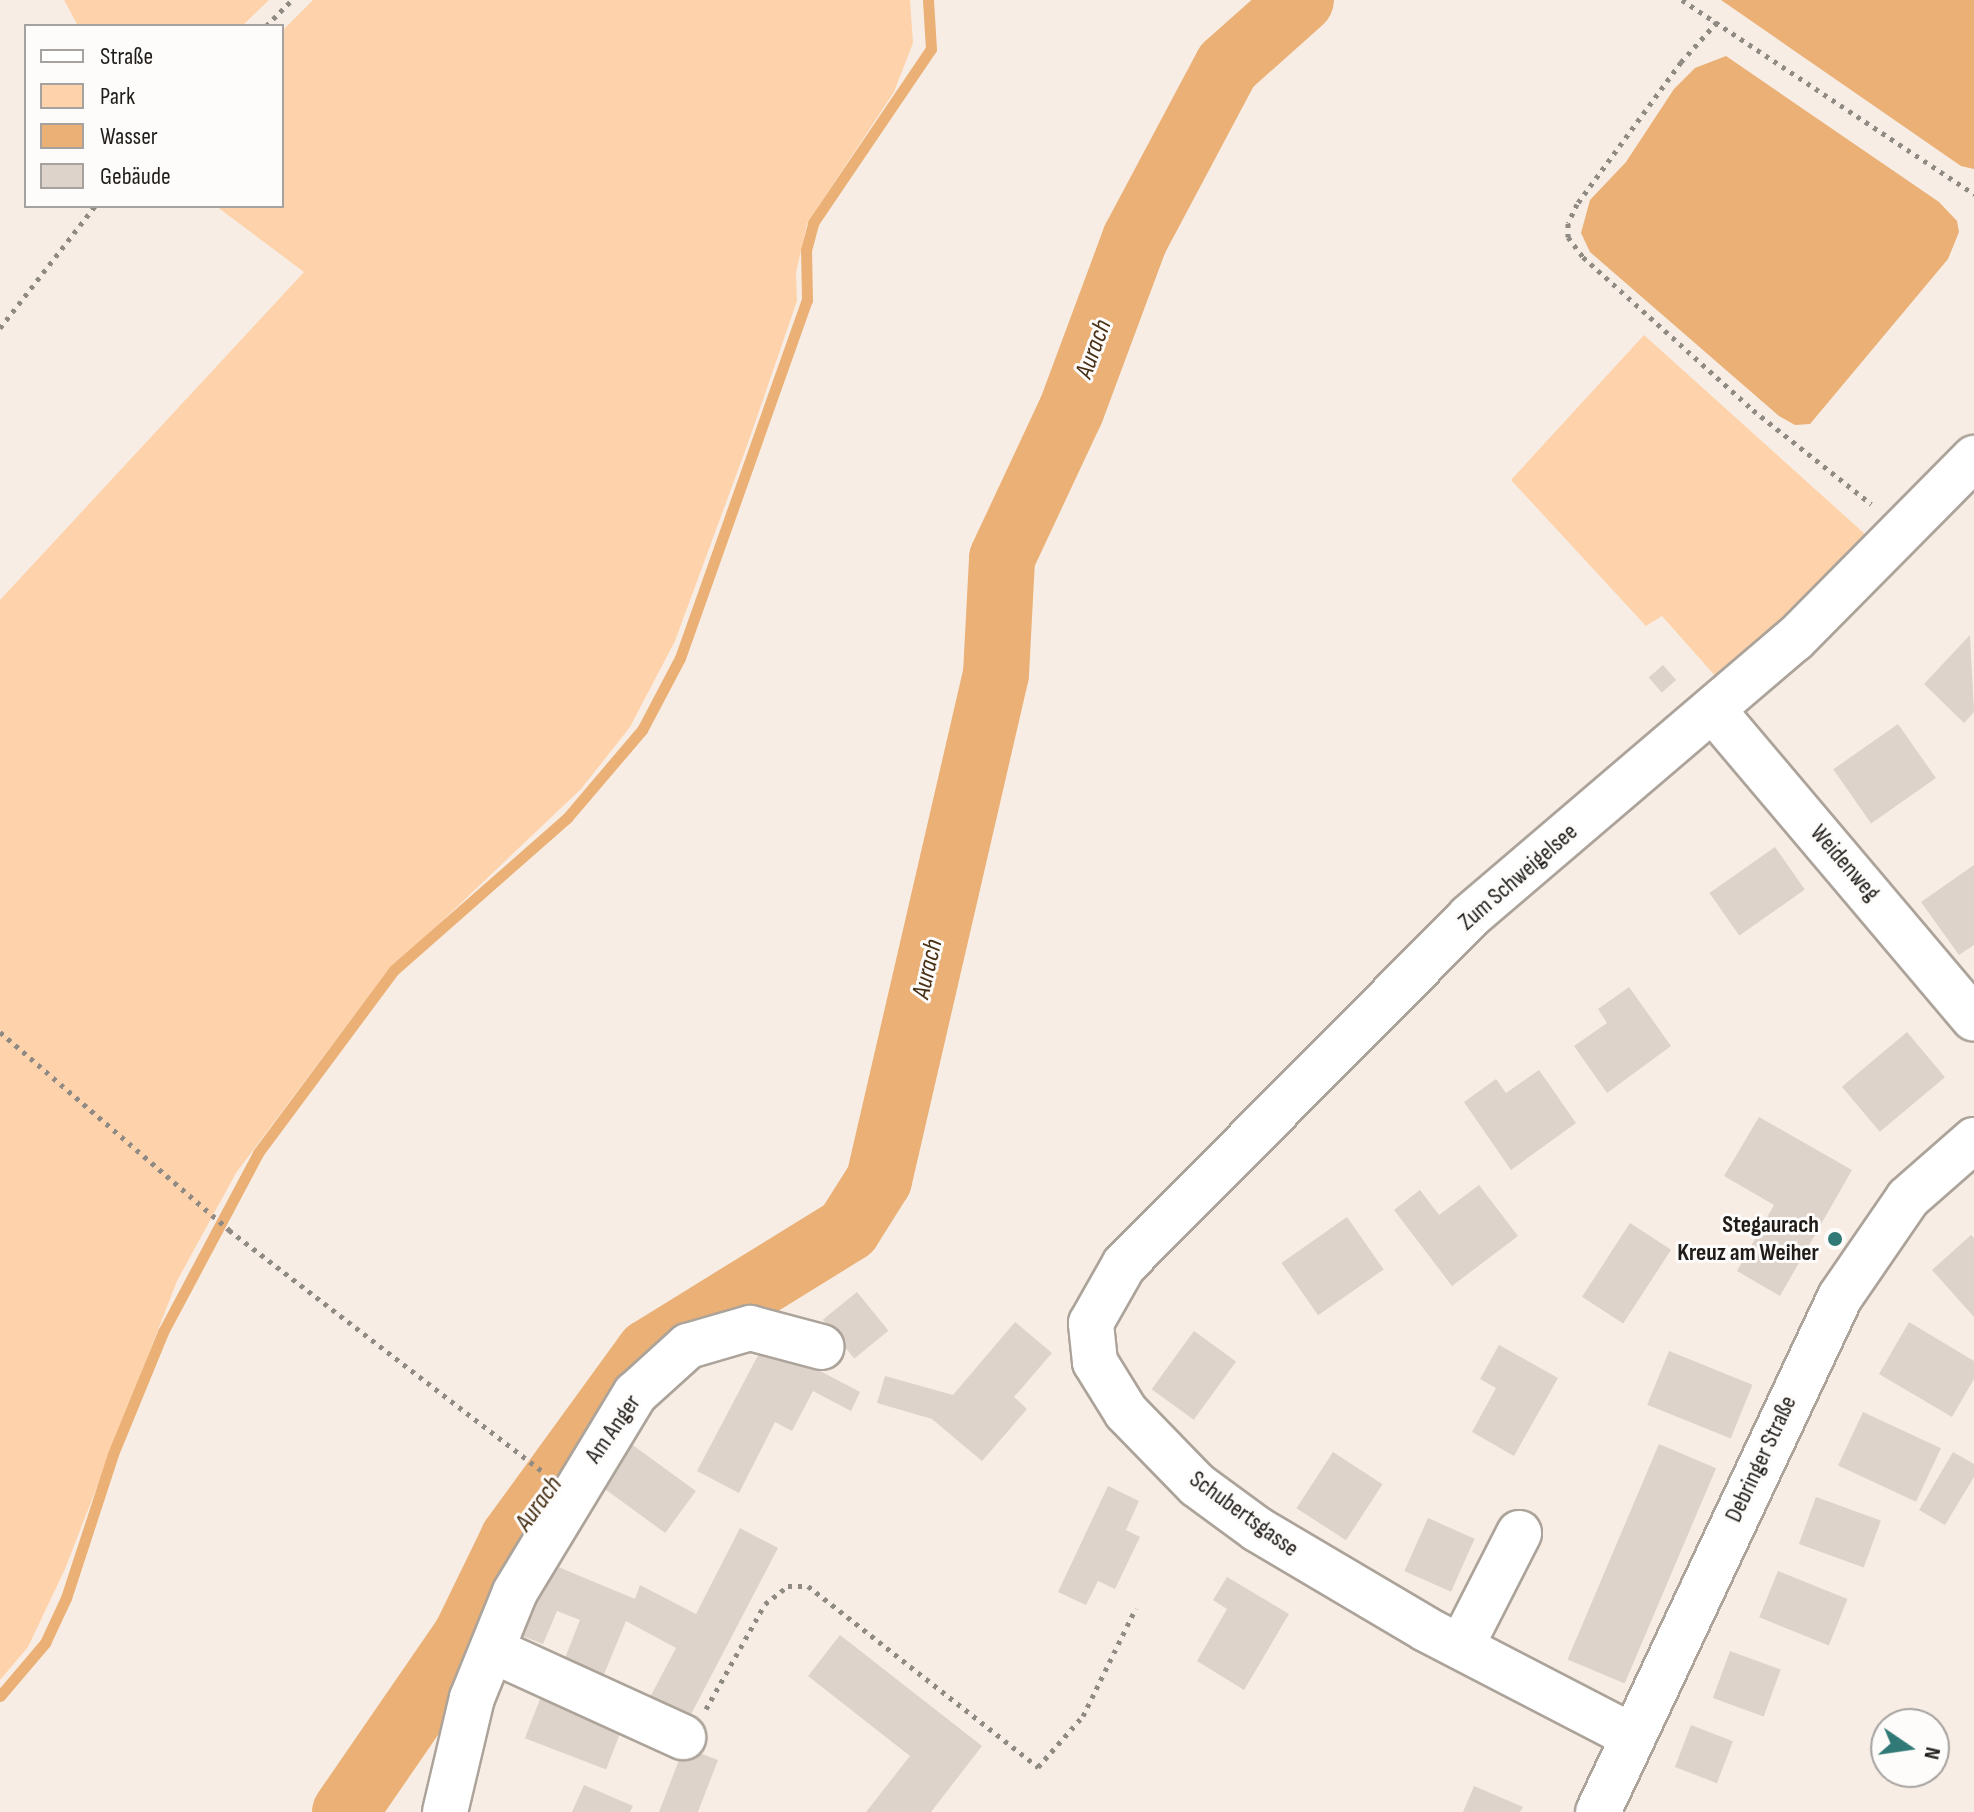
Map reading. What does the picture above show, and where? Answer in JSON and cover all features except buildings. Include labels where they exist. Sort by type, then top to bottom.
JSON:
[{"type":"street","name":"Zum Schweigelsee","points":[[1091,1323],[1124,1265],[1469,917],[1795,639],[1974,458]]},
{"type":"street","name":"Weidenweg","points":[[1713,710],[1974,1019]]},
{"type":"street","name":"Debringer Straße","points":[[1598,1812],[1840,1297],[1908,1198],[1967,1160]]},
{"type":"street","name":"Schubertsgasse","points":[[1091,1323],[1095,1362],[1126,1412],[1197,1485],[1257,1529],[1461,1647],[1632,1736]]},
{"type":"street","name":"Am Anger","points":[[445,1812],[472,1698],[494,1651],[515,1592],[635,1394],[688,1346],[750,1328],[822,1347]]},
{"type":"street","points":[[1461,1647],[1519,1533]]},
{"type":"street","points":[[494,1651],[683,1737]]},
{"type":"path","points":[[268,24],[292,0]]},
{"type":"path","points":[[1682,0],[1974,194]]},
{"type":"path","points":[[1717,22],[1681,62],[1577,204],[1568,223],[1568,237],[1583,257],[1753,410],[1803,445],[1900,530]]},
{"type":"path","points":[[0,328],[93,208]]},
{"type":"path","points":[[0,1032],[229,1230],[540,1469]]},
{"type":"path","points":[[683,1737],[695,1729],[765,1604],[788,1586],[808,1586],[1038,1767],[1083,1716],[1136,1608]]},
{"type":"green space","points":[[64,0],[269,0],[244,24],[77,24]]},
{"type":"green space","points":[[313,0],[910,0],[913,43],[894,92],[807,224],[796,273],[797,301],[748,443],[675,641],[630,727],[581,789],[383,977],[236,1173],[177,1281],[65,1569],[28,1647],[0,1680],[0,600],[304,272],[219,208],[284,208],[284,29]]},
{"type":"green space","points":[[1644,335],[1876,544],[1725,687],[1662,616],[1646,626],[1511,480]]},
{"type":"water","points":[[1721,0],[1974,0],[1974,169],[1961,166]]},
{"type":"water","points":[[1726,56],[1939,202],[1957,221],[1959,232],[1948,259],[1810,424],[1795,425],[1779,416],[1590,252],[1581,233],[1590,200],[1626,162],[1674,89],[1695,68]]},
{"type":"waterway","points":[[0,1696],[45,1643],[66,1598],[113,1454],[163,1332],[258,1153],[394,970],[567,818],[642,730],[680,658],[807,300],[806,250],[813,223],[931,49],[928,0]]},
{"type":"waterway","name":"Aurach","points":[[345,1812],[466,1636],[513,1539],[649,1352],[848,1229],[879,1180],[996,674],[1002,558],[1071,411],[1135,239],[1227,66],[1301,0]]},
{"type":"place","name":"Stegaurach Kreuz am Weiher","points":[[1835,1239]]}]
